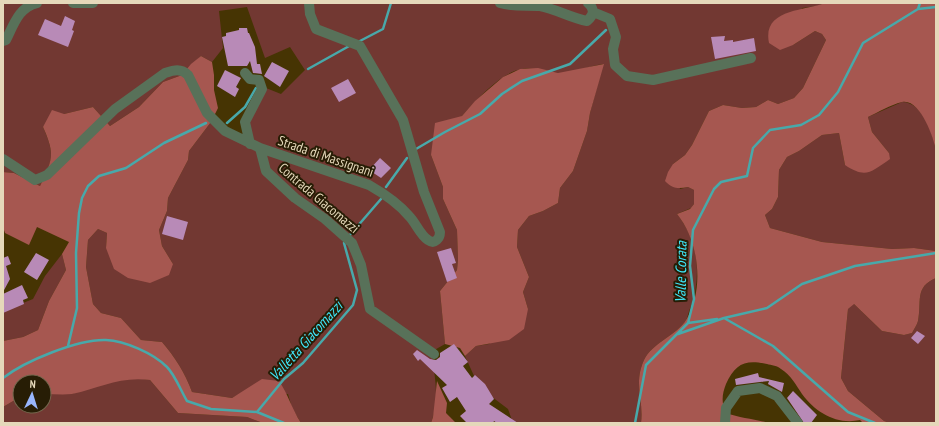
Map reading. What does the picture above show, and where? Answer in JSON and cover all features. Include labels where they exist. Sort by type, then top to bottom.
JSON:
[{"type":"street","points":[[3,41],[6,40],[21,11],[28,5],[37,3]]},
{"type":"street","points":[[73,3],[93,3]]},
{"type":"street","name":"Strada di Massignani","points":[[3,159],[35,180],[47,175],[115,109],[165,73],[174,70],[184,71],[188,75],[207,113],[225,131],[255,146],[369,185],[384,194],[409,216],[427,239],[434,242],[440,237],[440,232],[424,192],[403,120],[393,100],[360,46],[316,29],[310,14],[309,3]]},
{"type":"street","points":[[500,3],[514,7],[539,6],[554,9],[587,21],[591,11],[610,19],[616,37],[613,49],[615,65],[627,76],[652,80],[751,58]]},
{"type":"street","name":"Contrada Giacomazzi","points":[[245,73],[250,79],[259,80],[262,89],[245,122],[266,171],[295,198],[325,219],[352,243],[361,265],[370,308],[434,354]]},
{"type":"street","points":[[725,423],[726,408],[738,391],[760,388],[777,396],[798,423]]},
{"type":"shaded area","points":[[3,3],[825,3],[817,6],[802,8],[793,45],[815,31],[822,34],[826,40],[803,88],[794,98],[778,104],[768,100],[756,107],[742,108],[723,105],[709,111],[692,145],[685,155],[673,164],[680,189],[688,187],[694,190],[694,204],[691,208],[677,214],[690,235],[694,246],[697,270],[696,282],[691,306],[686,320],[677,330],[658,344],[644,360],[639,377],[642,415],[641,423],[513,423],[508,409],[479,387],[465,356],[476,346],[489,344],[528,309],[523,292],[529,277],[517,247],[518,230],[529,216],[558,203],[560,188],[573,171],[587,131],[590,113],[603,64],[564,73],[536,69],[522,69],[510,73],[497,81],[472,105],[431,155],[443,187],[443,199],[457,230],[458,260],[457,270],[440,291],[445,344],[431,352],[436,396],[434,414],[431,423],[301,423],[292,408],[288,394],[241,393],[232,398],[192,392],[179,366],[162,342],[141,340],[121,318],[101,313],[93,304],[86,267],[88,240],[98,229],[107,233],[106,248],[173,264],[162,246],[159,230],[167,211],[168,198],[188,160],[189,151],[211,122],[244,142],[261,86],[281,94],[305,70],[290,47],[265,58],[247,7],[219,11],[223,48],[212,62],[201,56],[182,75],[163,82],[139,107],[110,126],[93,107],[64,114],[43,127],[51,151],[51,157],[48,170],[40,186],[14,173],[3,172]]},
{"type":"shaded area","points":[[825,3],[936,3],[936,151],[925,120],[915,106],[909,102],[902,102],[893,105],[868,117],[872,132],[889,153],[890,159],[873,170],[863,173],[858,172],[845,165],[839,133],[822,135],[799,151],[787,157],[779,170],[778,197],[772,209],[765,215],[770,228],[822,242],[892,249],[914,248],[936,251],[936,278],[924,286],[920,296],[918,321],[912,333],[904,335],[882,331],[854,304],[848,309],[841,378],[848,391],[884,421],[890,423],[863,423],[860,420],[843,421],[828,416],[820,412],[808,401],[785,371],[767,364],[753,362],[737,368],[729,377],[723,395],[723,406],[726,413],[769,423],[641,423],[642,415],[639,377],[644,360],[658,344],[677,330],[686,320],[692,308],[696,294],[697,266],[695,251],[684,225],[677,214],[690,209],[694,204],[694,190],[688,187],[679,188],[670,186],[665,181],[668,172],[673,164],[685,155],[692,145],[709,111],[723,105],[742,108],[756,107],[768,100],[778,104],[794,98],[803,88],[826,40],[822,34],[815,31],[793,45],[780,50],[769,43],[769,32],[772,24],[786,13]]},
{"type":"shaded area","points":[[201,56],[212,62],[214,90],[218,108],[211,122],[189,151],[188,160],[168,198],[167,211],[159,230],[162,246],[173,264],[169,275],[150,283],[128,278],[114,269],[106,248],[107,233],[98,229],[88,240],[86,267],[93,304],[101,313],[121,318],[141,340],[162,342],[179,366],[192,392],[232,398],[262,379],[279,381],[301,423],[263,423],[247,417],[178,413],[150,380],[139,379],[120,381],[72,394],[52,394],[52,374],[12,374],[12,402],[3,407],[3,341],[23,337],[38,330],[49,301],[66,270],[62,254],[69,242],[37,227],[29,245],[5,233],[3,227],[3,172],[14,173],[40,186],[50,163],[51,150],[43,127],[52,110],[64,114],[93,107],[110,126],[139,107],[163,82],[182,75],[191,64]]},
{"type":"shaded area","points":[[604,64],[590,113],[587,131],[573,171],[560,188],[558,203],[529,216],[518,230],[517,247],[529,277],[523,292],[528,309],[524,329],[509,340],[476,346],[465,356],[460,348],[445,344],[440,291],[457,270],[457,230],[443,199],[443,187],[431,155],[435,123],[462,116],[475,101],[503,77],[520,69],[538,68],[558,73]]},
{"type":"shaded area","points":[[902,102],[909,103],[916,107],[921,113],[926,120],[935,144],[936,251],[914,248],[892,249],[822,242],[770,228],[765,215],[772,209],[778,197],[779,170],[787,157],[799,151],[822,135],[839,133],[845,165],[889,153],[872,132],[868,117]]},
{"type":"shaded area","points":[[62,254],[66,270],[49,301],[38,330],[23,337],[3,341],[3,311],[33,299],[45,276]]},
{"type":"shaded area","points":[[936,278],[936,423],[890,423],[884,421],[848,391],[841,378],[848,309],[853,303],[882,331],[904,335],[912,333],[918,321],[920,296],[924,286]]},
{"type":"shaded area","points":[[136,378],[150,380],[178,413],[247,417],[263,423],[3,423],[3,407],[12,402],[12,414],[52,414],[52,394],[71,394],[113,381]]},
{"type":"shaded area","points":[[437,381],[447,403],[446,413],[456,423],[431,423]]},
{"type":"building","points":[[65,16],[75,21],[72,30],[74,31],[68,47],[38,35],[45,19],[61,26]]},
{"type":"building","points":[[239,28],[247,28],[255,47],[257,64],[260,64],[262,74],[253,73],[250,61],[247,66],[228,66],[222,37],[226,36],[226,33],[239,30]]},
{"type":"building","points":[[725,36],[724,41],[733,40],[733,42],[754,38],[756,51],[715,59],[711,37]]},
{"type":"building","points":[[272,62],[289,71],[280,87],[264,76]]},
{"type":"building","points":[[225,70],[241,78],[236,87],[239,89],[235,97],[217,86]]},
{"type":"building","points":[[348,79],[356,93],[339,102],[331,88]]},
{"type":"building","points":[[380,158],[391,168],[381,178],[369,170]]},
{"type":"building","points":[[167,216],[188,222],[183,240],[162,234]]},
{"type":"building","points":[[451,248],[456,263],[452,264],[457,278],[447,282],[437,252]]},
{"type":"building","points":[[36,253],[49,260],[37,280],[24,272]]},
{"type":"building","points":[[8,256],[11,264],[6,266],[10,279],[3,292],[3,258]]},
{"type":"building","points":[[22,285],[28,298],[23,300],[24,304],[3,313],[3,294]]},
{"type":"building","points":[[917,331],[925,336],[918,344],[911,338]]},
{"type":"building","points":[[454,344],[468,362],[463,366],[472,378],[475,375],[485,384],[494,399],[489,404],[518,423],[497,423],[494,421],[493,423],[467,423],[460,416],[466,411],[457,397],[450,402],[442,388],[447,385],[420,359],[418,361],[413,354],[417,350],[430,359],[436,360],[440,357],[440,353]]},
{"type":"building","points":[[758,373],[759,377],[784,383],[782,392],[768,384],[769,381],[736,385],[735,379]]},
{"type":"building","points":[[793,391],[817,415],[811,423],[804,423],[787,398]]},
{"type":"waterway","points":[[358,42],[383,29],[391,3]]},
{"type":"waterway","name":"Valle Corata","points":[[635,423],[646,365],[688,323],[694,299],[690,266],[693,230],[714,189],[721,182],[747,176],[753,148],[770,130],[801,125],[819,115],[838,92],[863,43],[918,9],[920,3]]},
{"type":"waterway","points":[[918,9],[936,7]]},
{"type":"waterway","name":"Valletta Giacomazzi","points":[[416,149],[480,114],[502,94],[522,81],[570,64],[606,30]]},
{"type":"waterway","points":[[308,69],[351,45]]},
{"type":"waterway","points":[[227,123],[245,107],[256,88]]},
{"type":"waterway","points":[[68,346],[77,308],[76,253],[79,213],[82,198],[88,186],[99,176],[126,168],[164,143],[206,123]]},
{"type":"waterway","name":"Valletta Giacomazzi","points":[[386,187],[407,158]]},
{"type":"waterway","name":"Valletta Giacomazzi","points":[[349,236],[381,199]]},
{"type":"waterway","name":"Valletta Giacomazzi","points":[[257,412],[284,379],[303,363],[353,305],[357,290],[344,243],[346,240]]},
{"type":"waterway","points":[[678,334],[724,318],[767,308],[802,284],[855,266],[936,253]]},
{"type":"waterway","points":[[724,318],[773,346],[848,412],[875,423]]},
{"type":"waterway","points":[[688,323],[717,319]]},
{"type":"waterway","name":"Valle Corata","points":[[3,378],[24,365],[52,352],[81,343],[106,340],[114,341],[130,345],[161,362],[173,374],[187,401],[211,409],[257,412],[284,423]]}]
